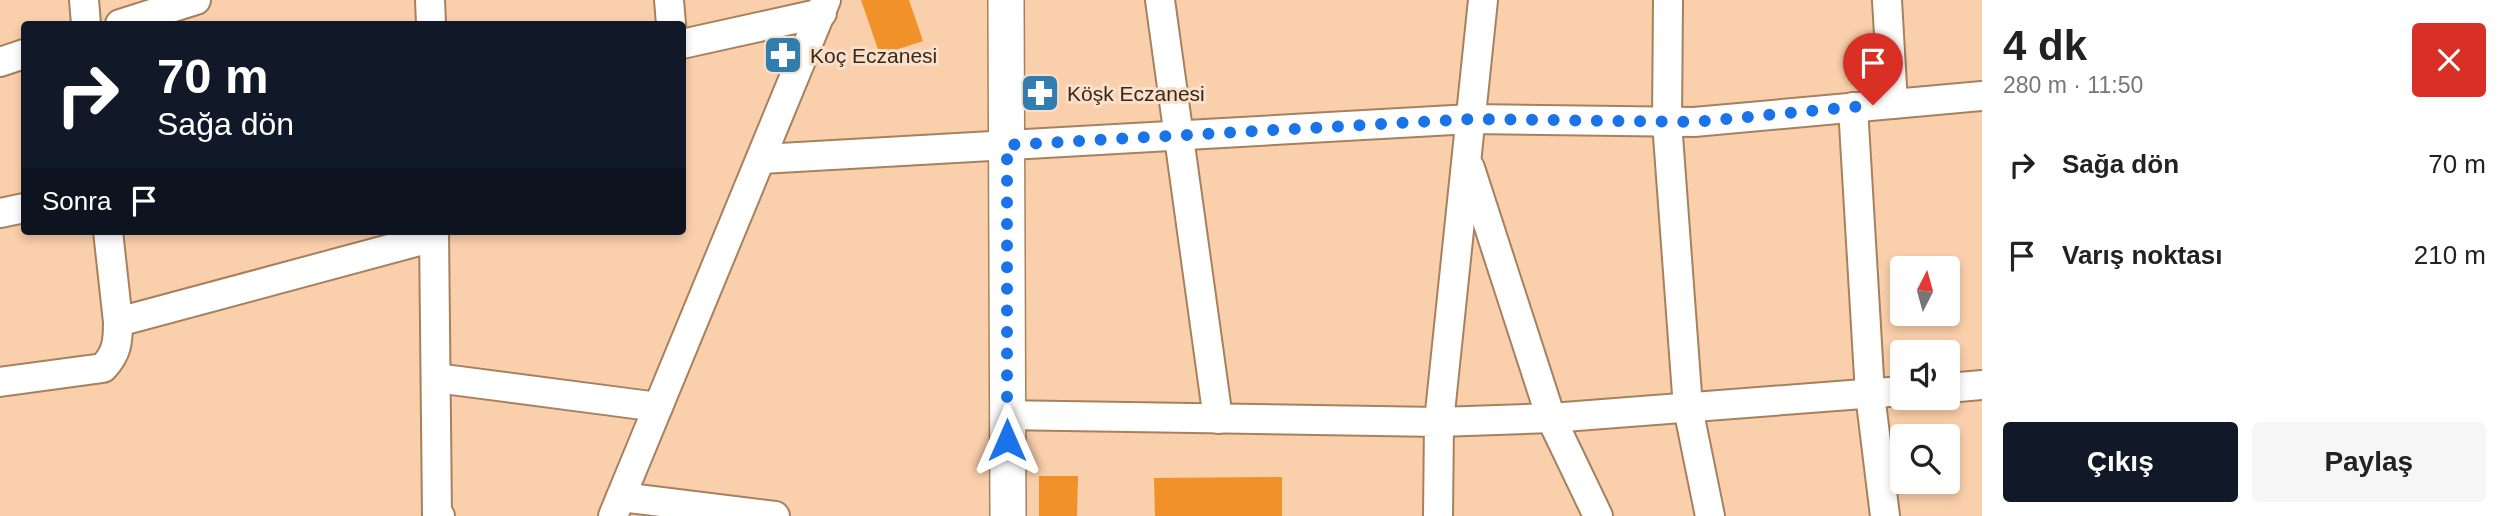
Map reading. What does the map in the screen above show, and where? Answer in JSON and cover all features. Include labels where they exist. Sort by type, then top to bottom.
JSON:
[{"type":"street","points":[[84,0],[86,21]]},
{"type":"street","points":[[130,21],[196,0]]},
{"type":"street","points":[[430,0],[431,21]]},
{"type":"street","points":[[669,0],[671,21]]},
{"type":"street","points":[[1006,0],[1008,516]]},
{"type":"street","points":[[1160,0],[1218,419]]},
{"type":"street","points":[[1438,516],[1439,422],[1483,0]]},
{"type":"street","points":[[1668,0],[1667,122],[1688,408],[1710,516]]},
{"type":"street","points":[[1887,0],[1893,104]]},
{"type":"street","points":[[686,43],[824,6]]},
{"type":"street","points":[[775,516],[617,507],[824,6]]},
{"type":"street","points":[[0,62],[21,55]]},
{"type":"street","points":[[761,159],[1471,119],[1694,122],[1982,96]]},
{"type":"street","points":[[1853,107],[1870,394],[1885,516]]},
{"type":"street","points":[[1467,156],[1551,418],[1598,516]]},
{"type":"street","points":[[0,213],[21,209]]},
{"type":"street","points":[[0,382],[103,368],[114,356],[118,342],[118,322],[108,235]]},
{"type":"street","points":[[118,322],[430,235]]},
{"type":"street","points":[[434,235],[437,516],[440,516]]},
{"type":"street","points":[[436,378],[658,407]]},
{"type":"street","points":[[1960,387],[1982,385]]},
{"type":"street","points":[[1007,415],[1439,422],[1551,418],[1890,392]]},
{"type":"building","points":[[861,0],[909,0],[923,41],[880,55]]},
{"type":"building","points":[[1039,476],[1078,476],[1077,516],[1039,516]]},
{"type":"building","points":[[1282,477],[1282,516],[1155,516],[1154,478]]},
{"type":"place","name":"Koç Eczanesi","points":[[783,55]]},
{"type":"place","name":"Köşk Eczanesi","points":[[1040,93]]},
{"type":"route","points":[[1007,440],[1007,145],[1471,119],[1694,122],[1873,105]]}]
